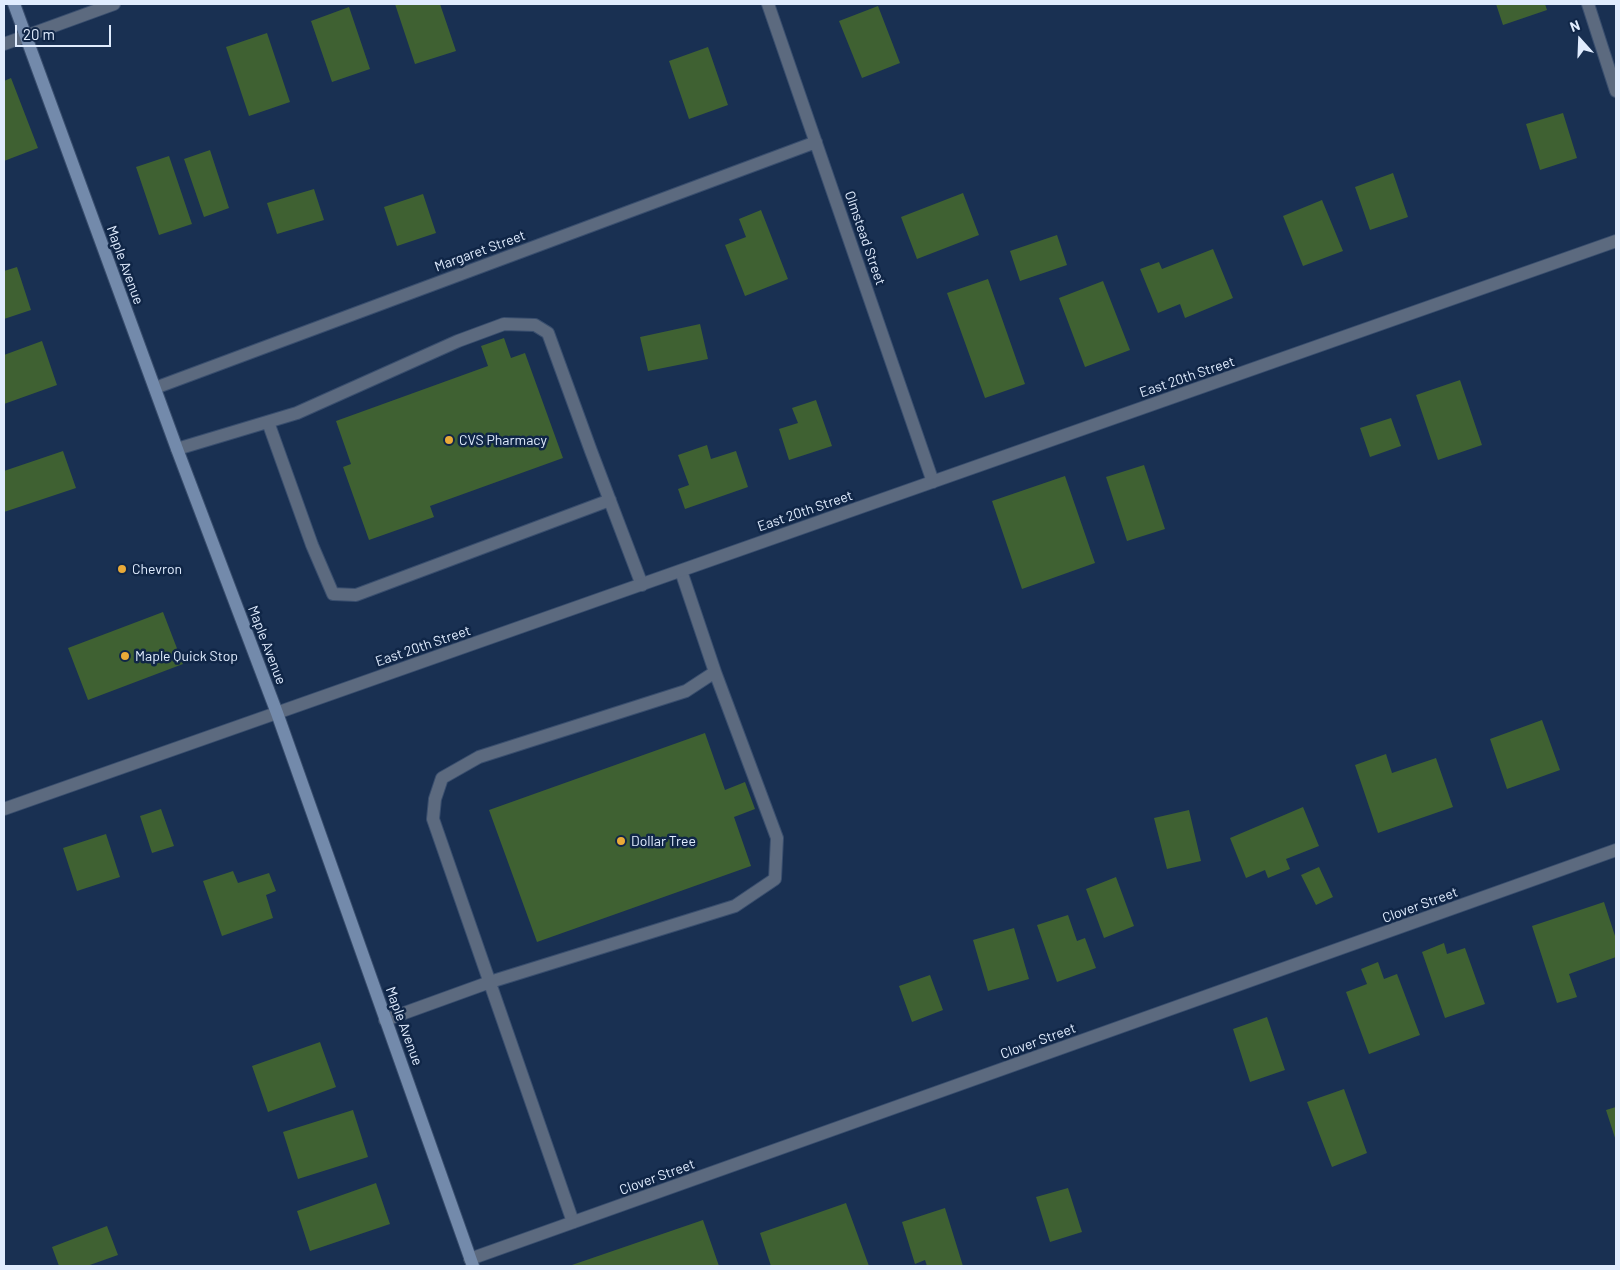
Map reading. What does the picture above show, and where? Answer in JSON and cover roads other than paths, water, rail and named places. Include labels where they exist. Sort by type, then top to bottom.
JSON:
[{"type":"main road","name":"Maple Avenue","points":[[14,4],[177,449],[277,713],[471,1263]]},
{"type":"street","points":[[4,44],[114,4]]},
{"type":"street","name":"Olmstead Street","points":[[768,4],[933,482]]},
{"type":"street","points":[[1588,4],[1616,91]]},
{"type":"street","name":"Margaret Street","points":[[155,388],[816,142]]},
{"type":"street","name":"East 20th Street","points":[[4,809],[1616,242]]},
{"type":"street","points":[[177,449],[297,413],[458,341],[504,324],[535,324],[548,333],[642,585]]},
{"type":"street","points":[[268,422],[312,545],[333,594],[356,595],[610,500]]},
{"type":"street","points":[[385,1020],[490,982],[736,906],[774,879],[777,838],[681,571]]},
{"type":"street","points":[[573,1222],[433,818],[434,799],[442,778],[479,757],[686,691],[716,672]]},
{"type":"street","name":"Clover Street","points":[[471,1263],[573,1222],[1616,850]]},
{"type":"place","name":"CVS Pharmacy","points":[[449,440]]},
{"type":"place","name":"Chevron","points":[[122,569]]},
{"type":"place","name":"Maple Quick Stop","points":[[125,656]]},
{"type":"place","name":"Dollar Tree","points":[[621,841]]}]
